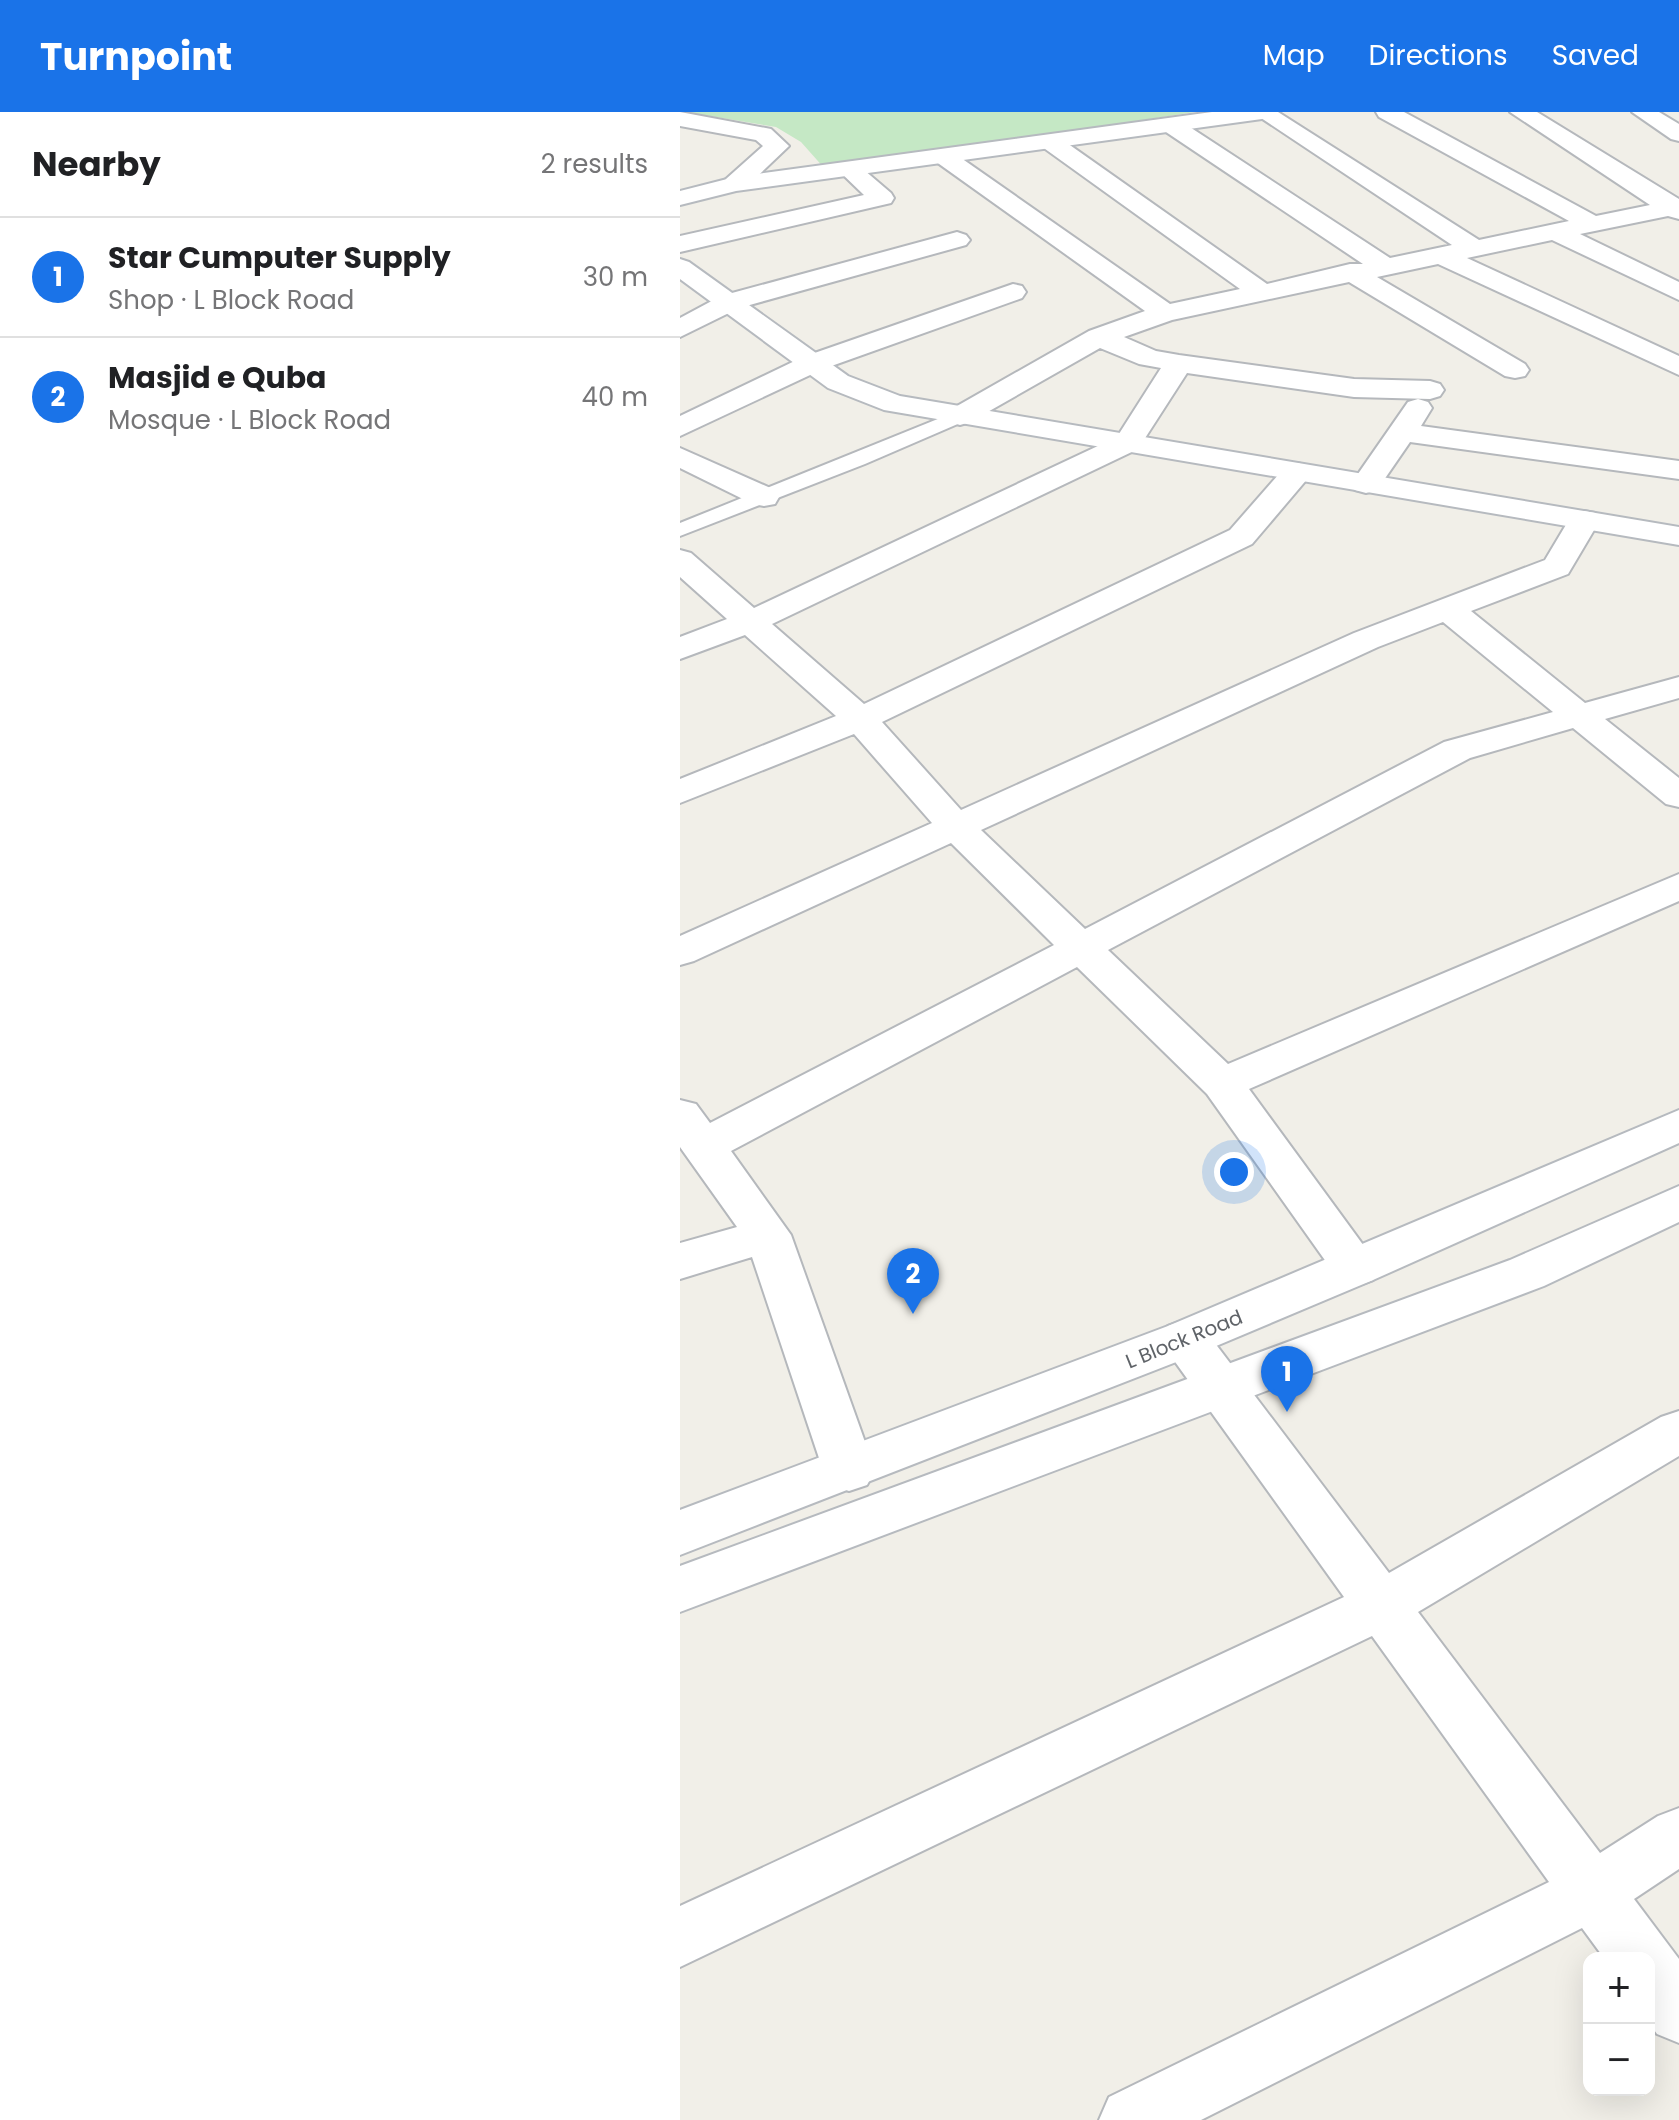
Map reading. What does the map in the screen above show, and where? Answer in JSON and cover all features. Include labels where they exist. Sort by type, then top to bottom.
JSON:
[{"type":"street","points":[[680,198],[735,184],[1262,112],[1472,247]]},
{"type":"street","points":[[1387,112],[1591,223]]},
{"type":"street","points":[[1521,112],[1676,209]]},
{"type":"street","points":[[1643,112],[1679,134]]},
{"type":"street","points":[[680,119],[763,134],[777,146],[735,184]]},
{"type":"street","points":[[1171,125],[1382,265]]},
{"type":"street","points":[[1049,141],[1261,292]]},
{"type":"street","points":[[943,156],[1165,313]]},
{"type":"street","points":[[680,244],[882,198],[849,169]]},
{"type":"street","points":[[960,416],[1099,337],[1165,313],[1382,265],[1676,209]]},
{"type":"street","points":[[1553,231],[1679,292]]},
{"type":"street","points":[[680,329],[730,302],[957,240]]},
{"type":"street","points":[[1438,254],[1679,367]]},
{"type":"street","points":[[680,267],[838,382],[894,404],[1679,536]]},
{"type":"street","points":[[1350,272],[1515,370]]},
{"type":"street","points":[[680,427],[813,363],[1013,292]]},
{"type":"street","points":[[1099,337],[1149,358],[1179,363],[1354,388],[1430,390],[1366,484]]},
{"type":"street","points":[[680,649],[750,622],[1128,443],[1179,363]]},
{"type":"street","points":[[1402,432],[1679,470]]},
{"type":"street","points":[[680,457],[764,497]]},
{"type":"street","points":[[680,792],[860,719],[1241,537],[1297,472]]},
{"type":"street","points":[[680,952],[1366,640],[1557,567],[1584,520]]},
{"type":"street","points":[[680,560],[860,719],[955,826],[1222,1084],[1356,1268]]},
{"type":"street","points":[[1447,609],[1679,796]]},
{"type":"street","points":[[849,1470],[768,1235],[691,1130],[1078,946],[1457,750],[1679,687]]},
{"type":"street","points":[[1222,1084],[1679,886]]},
{"type":"street","name":"L Block Road","points":[[680,1533],[1185,1339],[1356,1268],[1679,1125]]},
{"type":"street","points":[[680,1589],[1527,1273],[1679,1203]]},
{"type":"street","points":[[680,1261],[768,1235]]},
{"type":"street","points":[[1185,1339],[1637,1952]]},
{"type":"street","points":[[680,1937],[1382,1605],[1679,1431]]},
{"type":"street","points":[[1132,2120],[1594,1891],[1679,1836]]},
{"type":"street","points":[[1655,1978],[1679,2012]]},
{"type":"lane","points":[[680,530],[960,416]]},
{"type":"green space","points":[[686,112],[1195,112],[825,169],[801,142],[776,127]]},
{"type":"place","name":"Masjid e Quba","points":[[913,1314]]},
{"type":"place","name":"Star Cumputer Supply","points":[[1287,1412]]}]
